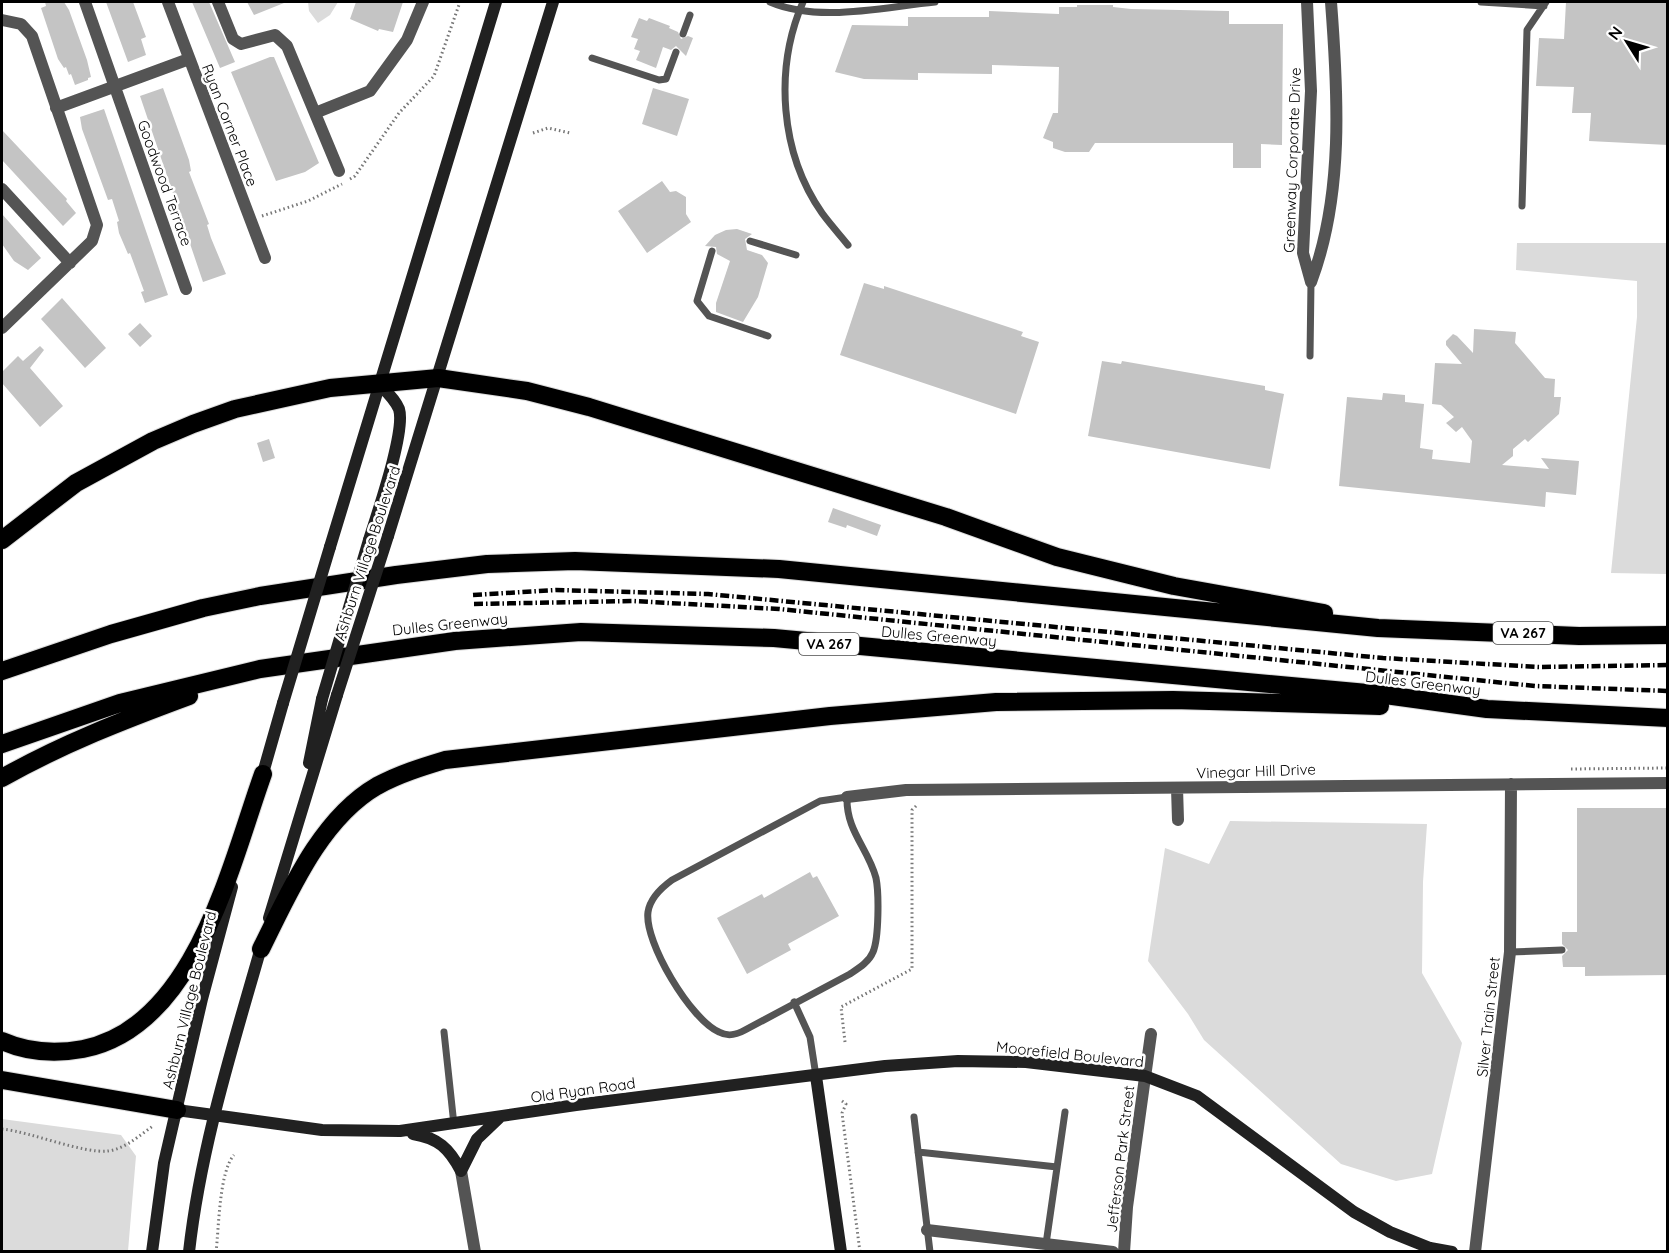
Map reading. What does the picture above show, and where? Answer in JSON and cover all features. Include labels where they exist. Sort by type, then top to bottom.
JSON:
[{"type":"highway","points":[[2,540],[76,483],[143,446],[193,424],[235,409],[309,392],[438,378],[527,391],[590,407],[946,517],[1057,557],[1174,586],[1329,614],[1378,628]]},
{"type":"highway","name":"VA 267","points":[[2,671],[111,634],[203,608],[260,596],[396,575],[487,564],[564,561],[779,568],[1378,628],[1579,636],[1668,635]]},
{"type":"highway","name":"Dulles Greenway","points":[[2,744],[120,703],[261,669],[396,648],[515,635],[581,632],[774,639],[1378,694],[1486,709],[1668,718]]},
{"type":"highway","points":[[2,778],[39,757],[107,725],[261,669]]},
{"type":"highway","points":[[261,949],[301,870],[322,839],[350,807],[376,787],[406,772],[446,760],[830,716],[996,702],[1173,700],[1486,709]]},
{"type":"highway","points":[[2,1041],[32,1050],[69,1051],[116,1038],[151,1013],[181,974],[198,945],[214,910],[263,774]]},
{"type":"highway","points":[[2,1080],[177,1110]]},
{"type":"main road","name":"Ashburn Village Boulevard","points":[[152,1251],[164,1163],[202,999],[263,774],[496,2]]},
{"type":"main road","name":"Ashburn Village Boulevard","points":[[189,1251],[195,1200],[213,1114],[297,823],[438,378],[553,2]]},
{"type":"main road","points":[[297,823],[322,699],[399,431],[399,410],[392,396],[379,384]]},
{"type":"main road","name":"Moorefield Boulevard","points":[[816,1076],[885,1066],[994,1060],[1145,1076],[1197,1096],[1354,1212],[1390,1232],[1430,1248],[1452,1251]]},
{"type":"main road","points":[[816,1076],[841,1251]]},
{"type":"main road","name":"Old Ryan Road","points":[[177,1110],[322,1130],[400,1131],[498,1119],[576,1105],[816,1076]]},
{"type":"main road","points":[[461,1170],[477,1139],[498,1119]]},
{"type":"main road","points":[[400,1131],[436,1139],[453,1154],[461,1170]]},
{"type":"street","name":"Goodwood Terrace","points":[[85,2],[186,289]]},
{"type":"street","name":"Ryan Corner Place","points":[[168,2],[265,258]]},
{"type":"street","points":[[218,2],[233,39],[241,44],[275,35],[287,46],[339,171]]},
{"type":"street","points":[[315,113],[370,91],[407,40],[423,2]]},
{"type":"street","name":"Greenway Corporate Drive","points":[[1307,2],[1311,91],[1303,253],[1311,282]]},
{"type":"street","name":"Greenway Corporate Drive","points":[[1311,282],[1325,240],[1334,156],[1335,104],[1331,2]]},
{"type":"street","points":[[2,20],[17,22],[28,31],[97,225],[92,241],[2,328]]},
{"type":"street","points":[[56,108],[189,60]]},
{"type":"street","points":[[2,189],[70,263]]},
{"type":"street","name":"Vinegar Hill Drive","points":[[846,797],[906,790],[1342,784],[1668,783]]},
{"type":"street","name":"Silver Train Street","points":[[1475,1251],[1510,952],[1510,784]]},
{"type":"street","points":[[1178,788],[1178,820]]},
{"type":"street","name":"Jefferson Park Street","points":[[1124,1251],[1127,1208],[1151,1034]]},
{"type":"street","points":[[461,1170],[475,1251]]},
{"type":"street","points":[[927,1230],[1046,1248],[1113,1251]]},
{"type":"lane","points":[[770,2],[800,10],[835,12],[935,2]]},
{"type":"lane","points":[[803,2],[789,51],[783,99],[791,145],[812,196],[848,245]]},
{"type":"lane","points":[[1481,2],[1545,4]]},
{"type":"lane","points":[[1522,206],[1527,30],[1545,4]]},
{"type":"lane","points":[[683,34],[690,15]]},
{"type":"lane","points":[[592,58],[659,80],[666,79],[676,52]]},
{"type":"lane","points":[[750,241],[796,255]]},
{"type":"lane","points":[[712,250],[697,302],[709,316],[768,336]]},
{"type":"lane","name":"Greenway Corporate Drive","points":[[1310,356],[1311,282]]},
{"type":"lane","points":[[846,797],[848,820],[876,880],[876,938],[873,954],[864,965],[850,974],[734,1035],[712,1029],[688,1003],[659,952],[649,928],[648,911],[657,893],[672,880],[820,801],[846,797]]},
{"type":"lane","points":[[1510,952],[1562,950]]},
{"type":"lane","points":[[794,1002],[810,1037],[816,1076]]},
{"type":"lane","points":[[444,1032],[454,1125]]},
{"type":"lane","points":[[1046,1248],[1065,1112]]},
{"type":"lane","points":[[914,1117],[930,1251]]},
{"type":"lane","points":[[918,1152],[1057,1167]]},
{"type":"path","points":[[251,220],[308,201],[355,176],[399,113],[434,76],[460,2]]},
{"type":"path","points":[[533,133],[548,128],[570,133]]},
{"type":"path","points":[[1562,770],[1668,768]]},
{"type":"path","points":[[845,1042],[841,1007],[912,969],[912,810],[918,799]]},
{"type":"path","points":[[842,1101],[846,1104],[842,1113],[860,1251]]},
{"type":"path","points":[[2,1129],[26,1131],[87,1149],[108,1151],[129,1143],[153,1126]]},
{"type":"path","points":[[216,1251],[224,1187],[229,1161],[234,1155]]},
{"type":"shaded area","points":[[308,2],[338,2],[330,15],[318,23],[309,11]]},
{"type":"shaded area","points":[[1517,243],[1667,243],[1667,574],[1611,573],[1637,317],[1637,281],[1516,270]]},
{"type":"shaded area","points":[[1230,821],[1427,824],[1423,882],[1422,973],[1462,1043],[1432,1174],[1396,1181],[1341,1164],[1204,1040],[1188,1014],[1148,961],[1165,848],[1209,864]]},
{"type":"shaded area","points":[[2,1119],[121,1135],[136,1156],[128,1251],[2,1251]]},
{"type":"building","points":[[45,2],[64,2],[69,10],[87,60],[91,77],[88,80],[75,85],[71,74],[69,75],[66,67],[64,68],[58,59],[41,8],[46,6]]},
{"type":"building","points":[[106,2],[133,2],[146,37],[141,39],[146,55],[128,62]]},
{"type":"building","points":[[192,2],[209,2],[235,62],[220,68]]},
{"type":"building","points":[[247,2],[284,2],[284,3],[254,15]]},
{"type":"building","points":[[356,2],[403,2],[393,32],[379,29],[378,31],[350,19]]},
{"type":"building","points":[[1566,2],[1668,2],[1668,145],[1589,141],[1591,113],[1572,113],[1574,87],[1536,86],[1539,38],[1564,39]]},
{"type":"building","points":[[1077,5],[1113,5],[1113,7],[1131,9],[1229,11],[1229,24],[1283,24],[1282,145],[1261,144],[1261,168],[1233,168],[1233,143],[1095,143],[1089,152],[1065,152],[1053,148],[1053,142],[1043,138],[1053,113],[1058,113],[1059,67],[992,65],[992,74],[918,73],[918,80],[864,79],[835,72],[852,25],[908,26],[908,17],[989,17],[989,11],[1059,14],[1059,7],[1077,7]]},
{"type":"building","points":[[639,18],[647,21],[649,18],[670,26],[669,28],[678,32],[681,39],[688,36],[693,38],[686,56],[676,46],[671,50],[663,47],[656,68],[636,60],[640,51],[634,49],[638,39],[631,37]]},
{"type":"building","points":[[274,57],[319,163],[305,172],[276,181],[231,72]]},
{"type":"building","points":[[163,88],[189,160],[191,171],[189,172],[209,224],[207,225],[211,238],[226,274],[203,282],[140,96]]},
{"type":"building","points":[[653,88],[689,99],[677,136],[642,124]]},
{"type":"building","points":[[104,109],[168,295],[145,303],[141,292],[144,291],[130,253],[128,254],[119,233],[117,222],[119,221],[112,199],[108,200],[82,129],[80,117]]},
{"type":"building","points":[[2,130],[67,199],[66,201],[76,213],[63,226],[2,160]]},
{"type":"building","points":[[662,181],[670,192],[676,191],[686,197],[686,214],[691,222],[647,253],[618,211]]},
{"type":"building","points":[[2,214],[41,258],[28,270],[14,261],[2,244]]},
{"type":"building","points":[[737,229],[752,234],[745,239],[747,250],[762,255],[768,263],[758,297],[743,322],[716,312],[716,303],[730,261],[717,254],[716,247],[705,246],[715,235],[726,230]]},
{"type":"building","points":[[864,283],[884,289],[884,286],[1023,332],[1021,336],[1039,342],[1016,414],[840,355]]},
{"type":"building","points":[[62,298],[106,348],[85,368],[41,319]]},
{"type":"building","points":[[140,323],[152,336],[140,347],[128,334]]},
{"type":"building","points":[[1474,329],[1516,332],[1515,343],[1545,378],[1555,379],[1554,397],[1561,397],[1559,414],[1528,442],[1525,439],[1513,449],[1513,456],[1502,465],[1549,469],[1541,458],[1579,461],[1576,495],[1546,492],[1545,507],[1339,486],[1347,397],[1382,400],[1383,393],[1405,395],[1405,402],[1424,404],[1420,448],[1433,450],[1432,459],[1470,463],[1472,441],[1462,427],[1456,432],[1446,423],[1454,417],[1441,405],[1432,404],[1435,363],[1462,364],[1446,345],[1446,341],[1453,334],[1473,353]]},
{"type":"building","points":[[40,346],[44,350],[30,368],[63,406],[40,427],[2,383],[2,372],[18,356],[23,361]]},
{"type":"building","points":[[1102,361],[1121,364],[1122,361],[1265,386],[1265,390],[1284,394],[1270,469],[1088,436]]},
{"type":"building","points":[[269,439],[275,458],[263,462],[257,443]]},
{"type":"building","points":[[833,508],[881,525],[877,536],[847,525],[846,528],[828,522]]},
{"type":"building","points":[[1577,808],[1668,808],[1668,975],[1585,976],[1585,967],[1563,967],[1562,956],[1568,950],[1562,944],[1562,932],[1577,932]]},
{"type":"building","points":[[810,872],[813,878],[817,876],[839,916],[788,944],[791,950],[747,974],[717,918],[762,894],[764,898]]},
{"type":"railway","points":[[473,595],[556,590],[708,594],[1383,658],[1539,667],[1668,665]]},
{"type":"railway","points":[[474,604],[633,601],[779,609],[1535,686],[1668,691]]}]
